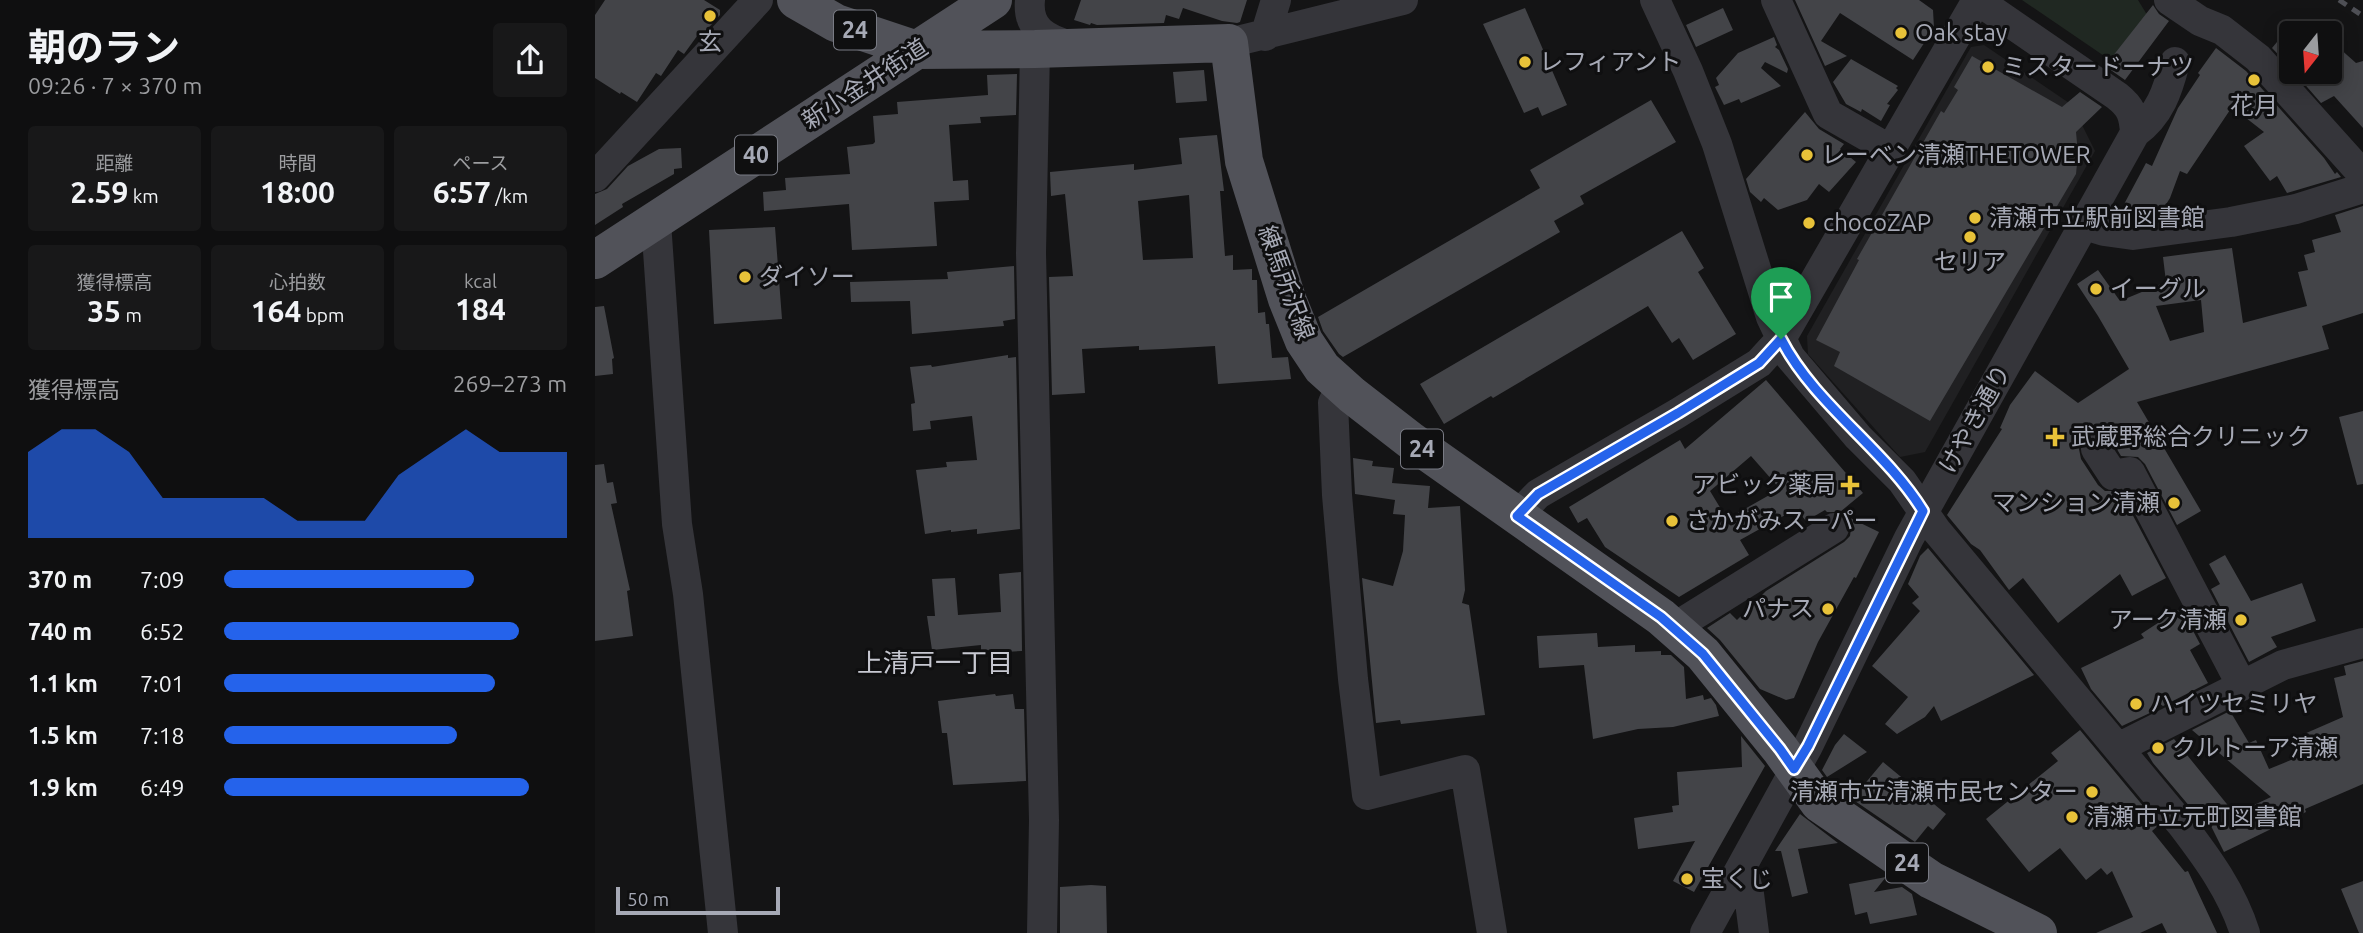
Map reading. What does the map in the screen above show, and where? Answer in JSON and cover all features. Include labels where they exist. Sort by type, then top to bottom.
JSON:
[{"type":"main road","name":"24","points":[[796,0],[836,23],[917,50],[1079,48],[1247,39]]},
{"type":"main road","name":"新小金井街道","points":[[595,260],[993,0]]},
{"type":"main road","name":"練馬所沢線","points":[[1247,39],[1244,161],[1287,299],[1304,341],[1322,368],[1410,440],[1675,629],[1703,654],[1819,803],[1931,880],[2038,933]]},
{"type":"street","points":[[595,177],[758,0]]},
{"type":"street","points":[[1030,0],[1031,18],[1038,32],[1052,40],[1079,48]]},
{"type":"street","points":[[1247,39],[1276,0]]},
{"type":"street","points":[[1247,39],[1403,0]]},
{"type":"street","points":[[1655,0],[1688,71],[1717,144],[1770,317],[1790,357],[1858,437],[1902,481],[1936,530],[2212,863],[2229,891],[2245,933]]},
{"type":"street","points":[[1776,0],[1828,114],[1891,150]]},
{"type":"street","points":[[1517,516],[1538,494],[1759,363],[1781,339],[1977,0],[2130,106],[2135,133]]},
{"type":"street","points":[[2168,0],[2200,21],[2222,30],[2258,58],[2363,176]]},
{"type":"street","points":[[2117,96],[2143,90],[2156,81],[2175,62],[2200,21]]},
{"type":"street","points":[[1035,49],[1031,253],[1043,808],[1042,933]]},
{"type":"street","name":"けやき通り","points":[[1705,933],[1742,866],[1787,759],[1808,746],[1923,511],[2135,133],[2149,123],[2168,91],[2175,62]]},
{"type":"street","points":[[2084,225],[2133,235],[2231,222],[2297,209],[2363,188]]},
{"type":"street","points":[[656,222],[677,524],[688,594],[723,933]]},
{"type":"street","points":[[1341,386],[1333,402],[1337,495],[1354,692],[1367,795],[1465,769],[1492,933]]},
{"type":"street","points":[[2096,449],[2113,475],[2130,472],[2242,686]]},
{"type":"street","points":[[1675,629],[1834,528]]},
{"type":"street","points":[[2118,748],[2283,665],[2363,643]]},
{"type":"street","points":[[1742,866],[1754,933]]},
{"type":"shaded area","points":[[2022,0],[2138,0],[2149,18],[2113,62]]},
{"type":"shaded area","points":[[1984,45],[2072,105],[2095,151],[1925,452],[1900,457],[1808,354],[1807,336],[1971,47]]},
{"type":"building","points":[[605,0],[704,0],[720,10],[720,15],[703,34],[700,32],[684,54],[678,50],[661,76],[656,73],[637,102],[595,78],[595,15]]},
{"type":"building","points":[[1081,0],[1247,0],[1240,22],[1237,23],[1183,8],[1179,19],[1166,15],[1164,23],[1090,25],[1074,20]]},
{"type":"building","name":"Oak stay","points":[[1795,0],[1919,0],[1933,10],[1934,28],[1913,60],[1840,13],[1821,41],[1847,56],[1825,66]]},
{"type":"building","points":[[2153,5],[2159,14],[2169,21],[2125,80],[2105,66]]},
{"type":"building","name":"レフィアント","points":[[1525,8],[1567,105],[1542,116],[1538,107],[1524,113],[1483,24]]},
{"type":"building","points":[[1723,8],[1733,30],[1696,47],[1686,25]]},
{"type":"building","points":[[1774,37],[1777,45],[1775,47],[1788,69],[1787,73],[1765,62],[1761,68],[1781,86],[1741,103],[1739,99],[1724,105],[1715,87],[1719,85],[1716,78],[1738,53]]},
{"type":"building","points":[[2279,40],[2279,55],[2272,48]]},
{"type":"building","points":[[2216,48],[2246,71],[2324,158],[2335,174],[2337,172],[2341,177],[2287,193],[2277,176],[2270,181],[2244,146],[2264,132],[2232,107],[2187,174],[2180,171],[2170,198],[2160,214],[2138,217],[2122,208],[2146,163],[2152,166],[2178,108]]},
{"type":"building","points":[[2342,51],[2356,63],[2363,61],[2363,128],[2334,96],[2321,103],[2304,84],[2342,84]]},
{"type":"building","points":[[1972,56],[2062,107],[2080,92],[2102,107],[2076,132],[2076,174],[1930,421],[1834,366],[1840,352],[1816,340],[1859,260],[1857,259],[1941,111],[1944,113],[1958,90],[1954,87]]},
{"type":"building","points":[[1851,59],[1898,86],[1881,121],[1862,109],[1861,112],[1846,104],[1833,82]]},
{"type":"building","points":[[1204,70],[1207,101],[1176,103],[1173,72]]},
{"type":"building","points":[[1017,74],[1016,115],[980,117],[981,123],[949,125],[953,181],[968,180],[969,200],[934,202],[937,246],[852,250],[849,204],[764,211],[763,192],[786,190],[785,178],[850,174],[847,147],[873,144],[873,116],[898,114],[897,102],[988,95],[987,75]]},
{"type":"building","points":[[1651,100],[1676,142],[1580,196],[1584,204],[1554,221],[1560,232],[1343,357],[1339,354],[1323,331],[1318,317],[1540,188],[1530,170]]},
{"type":"building","name":"レーベン清瀬THETOWER","points":[[1805,112],[1819,129],[1844,144],[1840,149],[1856,162],[1829,192],[1819,184],[1807,200],[1778,210],[1764,198],[1761,202],[1750,192],[1746,179]]},
{"type":"building","points":[[1217,135],[1224,191],[1220,191],[1225,256],[1233,255],[1233,270],[1252,269],[1252,280],[1257,280],[1258,313],[1265,312],[1266,324],[1269,324],[1272,358],[1288,357],[1291,379],[1218,384],[1215,346],[1139,350],[1139,346],[1082,349],[1085,393],[1052,395],[1049,277],[1073,276],[1065,194],[1051,196],[1050,172],[1134,164],[1134,170],[1182,164],[1179,138]],"holes":[[[1189,195],[1193,258],[1143,260],[1138,201]]]},
{"type":"building","points":[[681,148],[682,168],[674,169],[674,174],[622,204],[623,207],[595,225],[595,194],[607,189],[628,166],[659,149]]},
{"type":"building","points":[[2363,206],[2363,313],[2322,326],[2329,349],[2137,402],[2201,511],[2177,525],[2145,464],[2138,457],[2121,456],[2111,439],[2103,433],[2087,434],[2081,441],[2081,459],[2105,491],[2120,491],[2166,578],[2132,596],[2120,574],[2058,623],[2023,578],[2009,590],[1980,550],[1971,544],[1947,515],[2002,429],[2000,428],[2010,405],[2035,371],[2078,403],[2129,369],[2077,284],[2098,270],[2120,301],[2166,282],[2163,257],[2232,248],[2243,323],[2307,306],[2298,272],[2308,270],[2304,255],[2315,252],[2312,240],[2341,232],[2335,215]],"holes":[[[2201,300],[2204,332],[2170,341],[2156,306]]]},
{"type":"building","name":"ダイソー","points":[[775,227],[782,319],[714,324],[709,230]]},
{"type":"building","points":[[1682,231],[1704,268],[1698,272],[1736,334],[1693,360],[1679,338],[1672,343],[1648,306],[1444,424],[1420,384]]},
{"type":"building","points":[[1014,266],[1015,319],[1003,321],[1004,326],[912,334],[910,301],[851,302],[850,282],[948,279],[947,272]]},
{"type":"building","points":[[604,306],[614,358],[613,374],[595,376],[595,307]]},
{"type":"building","points":[[1008,355],[1008,358],[1016,357],[1020,529],[977,534],[977,529],[925,534],[916,470],[947,467],[946,462],[977,460],[972,416],[930,421],[931,429],[913,431],[911,404],[915,403],[910,367],[932,367]]},
{"type":"building","points":[[1766,380],[1863,493],[1840,512],[1825,510],[1806,521],[1796,509],[1740,540],[1749,555],[1679,597],[1605,547],[1587,518],[1578,523],[1569,507],[1680,440],[1685,449]],"holes":[[[1751,456],[1780,489],[1727,519],[1710,491]]]},
{"type":"building","points":[[2363,411],[2363,484],[2357,485],[2339,417]]},
{"type":"building","points":[[1353,458],[1373,461],[1372,466],[1394,468],[1392,483],[1430,486],[1428,508],[1460,506],[1465,590],[1462,603],[1469,605],[1485,715],[1401,724],[1400,720],[1376,723],[1362,578],[1393,586],[1403,551],[1405,515],[1393,514],[1395,500],[1355,494]]},
{"type":"building","points":[[604,464],[607,483],[613,482],[617,503],[611,504],[630,590],[627,591],[633,636],[595,641],[595,465]]},
{"type":"building","points":[[1846,516],[1879,532],[1856,578],[1854,577],[1818,642],[1794,698],[1786,700],[1760,689],[1707,628],[1730,613],[1737,620],[1766,591],[1844,542],[1850,536],[1851,528]]},
{"type":"building","points":[[1928,548],[2034,675],[1941,721],[1934,706],[1925,717],[1897,734],[1885,724],[1908,697],[1872,666],[1920,611],[1912,603],[1919,597],[1908,584],[1920,556]]},
{"type":"building","points":[[2225,555],[2251,601],[2302,583],[2316,621],[2271,637],[2277,647],[2249,662],[2211,589],[2220,584],[2209,564]]},
{"type":"building","points":[[1021,572],[1022,651],[981,651],[981,645],[932,650],[927,616],[935,616],[932,579],[955,578],[958,615],[1001,612],[999,574]]},
{"type":"building","points":[[2181,608],[2200,644],[2190,650],[2208,683],[2163,706],[2159,703],[2152,712],[2122,726],[2091,689],[2081,668],[2144,638],[2141,634]]},
{"type":"building","points":[[1597,633],[1598,647],[1635,645],[1635,652],[1661,651],[1661,655],[1671,655],[1684,667],[1686,699],[1703,695],[1704,700],[1711,698],[1719,716],[1673,727],[1638,729],[1593,739],[1584,665],[1539,668],[1537,636]]},
{"type":"building","points":[[2363,661],[2363,784],[2305,809],[2306,812],[2224,852],[2203,810],[2196,814],[2147,753],[2174,739],[2235,814],[2271,797],[2192,730],[2230,711],[2249,743],[2256,740],[2269,769],[2311,752],[2304,734],[2343,717],[2334,678],[2346,675],[2344,666]]},
{"type":"building","points":[[1013,694],[1015,709],[1024,709],[1026,781],[953,785],[947,733],[942,733],[938,701]]},
{"type":"building","points":[[2080,730],[2159,825],[2152,831],[2185,872],[2188,871],[2217,933],[2167,933],[2162,923],[2140,933],[2096,933],[2133,917],[2112,871],[2107,875],[2101,868],[2086,880],[2060,848],[2029,872],[1986,819],[2058,761],[2051,753]]},
{"type":"building","points":[[1844,734],[1867,752],[1827,777],[1822,770]]},
{"type":"building","points":[[1741,736],[1765,766],[1694,892],[1673,881],[1695,841],[1638,849],[1634,818],[1673,812],[1672,806],[1679,805],[1677,772],[1742,767]]},
{"type":"building","points":[[1883,762],[1946,814],[1933,830],[1928,826],[1915,842],[1852,799]]},
{"type":"building","points":[[1800,814],[1838,843],[1798,849],[1808,893],[1792,897],[1781,851],[1775,851]]},
{"type":"building","points":[[1886,877],[1874,892],[1902,887],[1912,894],[1917,915],[1870,924],[1867,912],[1855,915],[1849,884]]},
{"type":"building","points":[[2363,881],[2363,933],[2359,933],[2341,889]]},
{"type":"building","points":[[1106,886],[1107,933],[1060,933],[1060,887]]},
{"type":"railway","points":[[2339,0],[2363,16]]},
{"type":"place","name":"玄","points":[[710,16]]},
{"type":"place","name":"Oak stay","points":[[1901,33]]},
{"type":"place","name":"レフィアント","points":[[1525,62]]},
{"type":"place","name":"ミスタードーナツ","points":[[1988,67]]},
{"type":"place","name":"花月","points":[[2254,80]]},
{"type":"place","name":"レーベン清瀬THETOWER","points":[[1807,155]]},
{"type":"place","name":"清瀬市立駅前図書館","points":[[1975,218]]},
{"type":"place","name":"chocoZAP","points":[[1809,223]]},
{"type":"place","name":"セリア","points":[[1970,237]]},
{"type":"place","name":"ダイソー","points":[[745,277]]},
{"type":"place","name":"イーグル","points":[[2096,289]]},
{"type":"place","name":"武蔵野総合クリニック","points":[[2055,437]]},
{"type":"place","name":"アビック薬局","points":[[1850,485]]},
{"type":"place","name":"マンション清瀬","points":[[2174,503]]},
{"type":"place","name":"さかがみスーパー","points":[[1672,521]]},
{"type":"place","name":"パナス","points":[[1828,609]]},
{"type":"place","name":"アーク清瀬","points":[[2241,620]]},
{"type":"place","name":"ハイツセミリヤ","points":[[2136,704]]},
{"type":"place","name":"クルトーア清瀬","points":[[2158,748]]},
{"type":"place","name":"清瀬市立清瀬市民センター","points":[[2092,792]]},
{"type":"place","name":"清瀬市立元町図書館","points":[[2072,817]]},
{"type":"place","name":"宝くじ","points":[[1687,879]]},
{"type":"district","name":"上清戸一丁目","points":[[935,663]]},
{"type":"route","points":[[1781,339],[1790,357],[1858,437],[1902,481],[1923,511],[1808,746],[1794,769],[1703,654],[1661,617],[1517,516],[1538,494],[1759,363],[1781,339]]}]
